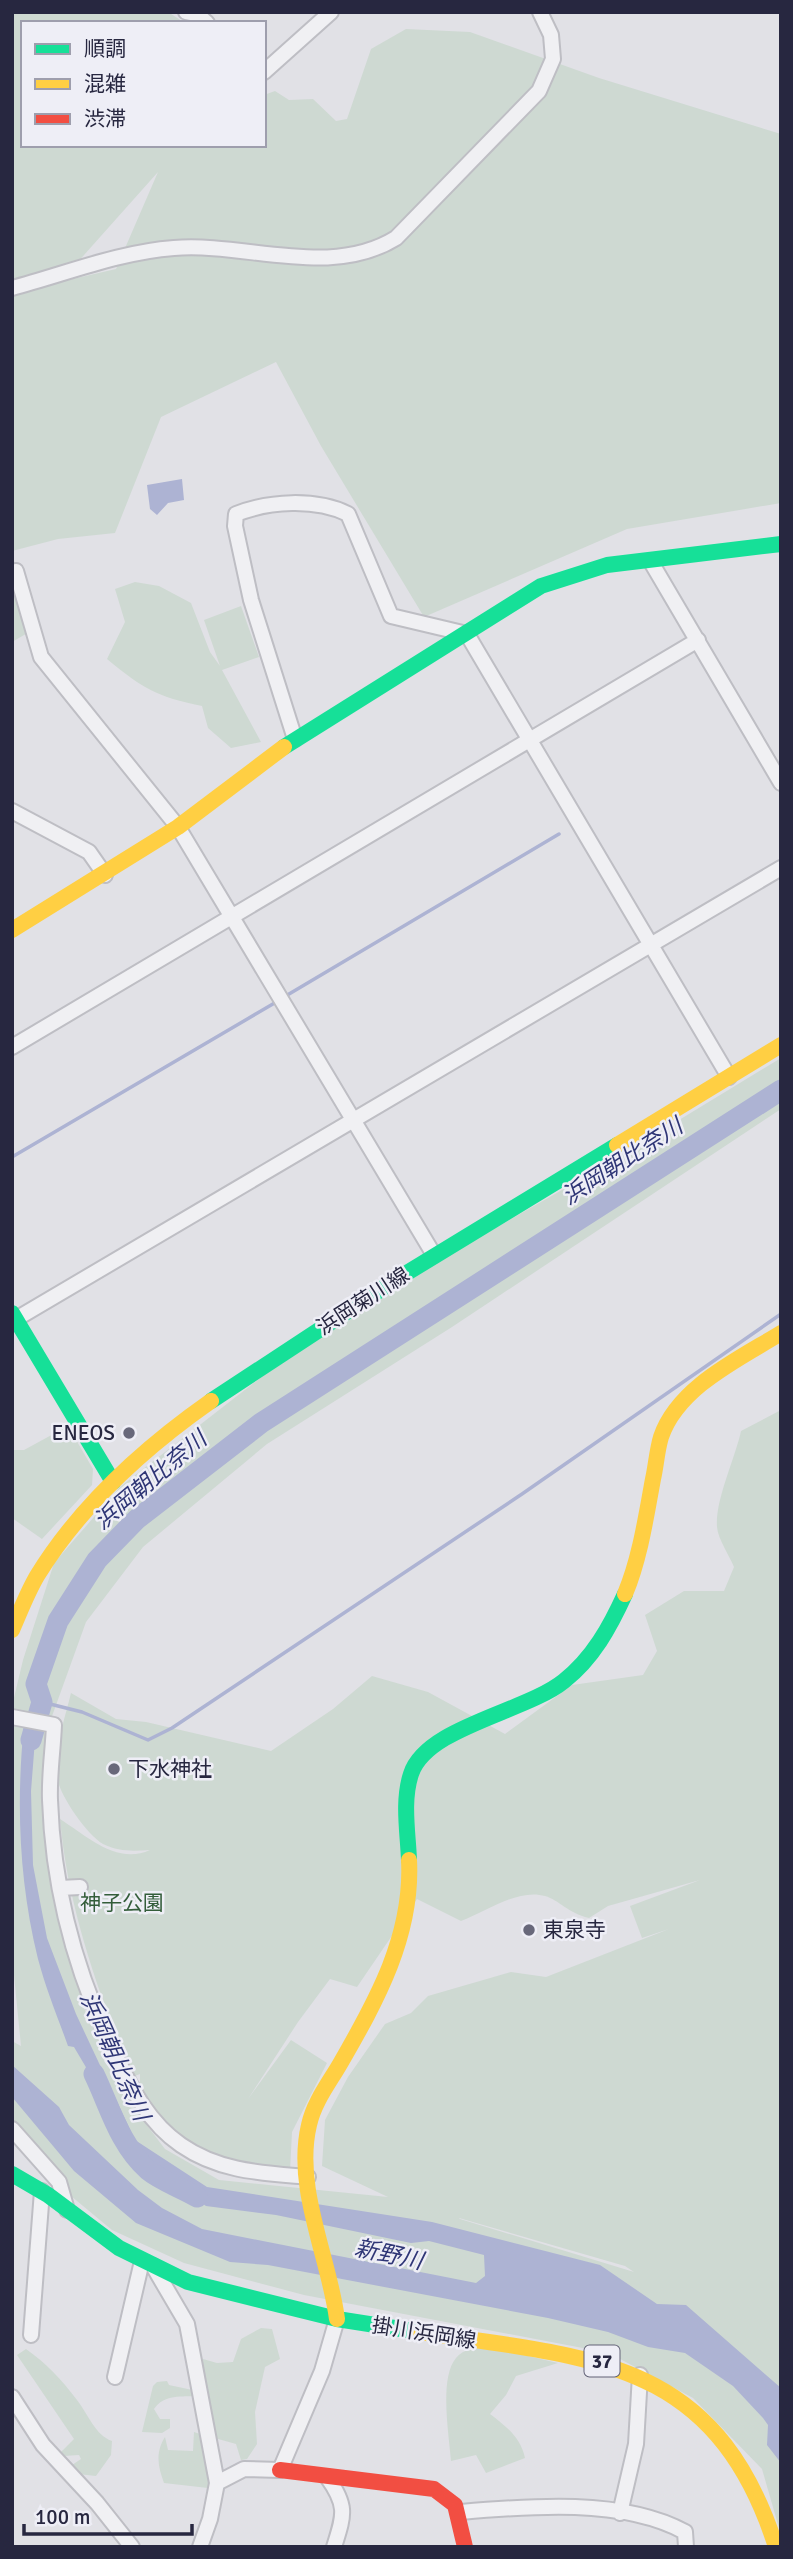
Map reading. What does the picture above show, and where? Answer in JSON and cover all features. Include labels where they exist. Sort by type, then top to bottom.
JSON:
[{"type":"street","points":[[186,12],[197,14],[205,21]]},
{"type":"street","points":[[266,70],[331,12]]},
{"type":"street","points":[[12,288],[141,252],[172,248],[195,247],[315,257],[349,254],[383,246],[396,238],[539,90],[553,59],[551,35],[540,12]]},
{"type":"street","points":[[295,739],[251,600],[235,526],[236,514],[259,505],[329,505],[348,514],[391,616],[467,634],[729,1077]]},
{"type":"street","points":[[12,930],[106,875],[178,827],[295,739],[541,586],[607,565],[651,562],[781,544]]},
{"type":"street","points":[[651,562],[781,783]]},
{"type":"street","points":[[16,571],[41,657],[178,827],[434,1255]]},
{"type":"street","points":[[12,1047],[698,640]]},
{"type":"street","points":[[12,811],[89,852],[106,875]]},
{"type":"street","points":[[113,1482],[14,1316],[781,868]]},
{"type":"street","name":"浜岡菊川線","points":[[12,1630],[48,1555],[83,1512],[113,1482],[235,1385],[434,1255],[781,1045]]},
{"type":"street","points":[[280,2470],[322,2371],[337,2319],[336,2302],[309,2181],[309,2125],[382,1989],[408,1914],[412,1886],[408,1786],[416,1762],[455,1735],[532,1701],[567,1677],[593,1653],[610,1629],[627,1594],[661,1437],[669,1416],[701,1385],[781,1332]]},
{"type":"street","points":[[12,1717],[54,1726],[50,1800],[60,1888],[80,1975],[132,2090],[148,2113],[180,2144],[222,2166],[309,2181]]},
{"type":"street","points":[[60,1888],[80,1888]]},
{"type":"street","points":[[12,2129],[59,2182],[66,2210]]},
{"type":"street","name":"掛川浜岡線","points":[[12,2174],[42,2191],[147,2264],[188,2282],[337,2319],[580,2356],[616,2364],[640,2375],[678,2397],[718,2431],[747,2474],[771,2526],[776,2547]]},
{"type":"street","points":[[31,2335],[42,2191]]},
{"type":"street","points":[[115,2377],[147,2264]]},
{"type":"street","points":[[147,2264],[187,2325],[217,2483],[210,2519],[200,2547]]},
{"type":"street","points":[[620,2513],[636,2444],[640,2375]]},
{"type":"street","points":[[12,2397],[43,2445],[97,2503],[132,2547]]},
{"type":"street","points":[[217,2483],[244,2469],[280,2470],[434,2489],[454,2501],[461,2512],[465,2547]]},
{"type":"street","points":[[327,2477],[340,2495],[343,2511],[334,2547]]},
{"type":"street","points":[[461,2512],[533,2505],[620,2513],[666,2521],[684,2532],[685,2547]]},
{"type":"green space","points":[[12,12],[168,12],[182,21],[21,21],[21,147],[266,147],[266,94],[275,91],[289,100],[313,99],[336,121],[347,119],[371,49],[406,29],[470,32],[599,78],[781,134],[781,503],[627,529],[424,617],[321,446],[276,362],[161,417],[115,533],[58,539],[12,551],[12,293],[116,269],[158,172],[76,264],[12,279]]},
{"type":"green space","points":[[12,552],[31,631],[12,642]]},
{"type":"green space","points":[[135,582],[159,586],[191,603],[210,652],[220,666],[204,620],[241,606],[259,657],[222,670],[261,742],[231,748],[208,728],[202,706],[151,690],[107,659],[125,622],[115,589]]},
{"type":"green space","name":"神子公園","points":[[781,1058],[781,1109],[452,1327],[267,1444],[143,1547],[86,1622],[47,1730],[42,1798],[60,1922],[84,2008],[122,2093],[165,2149],[219,2180],[388,2197],[322,2166],[325,2120],[348,2077],[385,2024],[411,2013],[428,1996],[511,1972],[546,1977],[669,1929],[642,1938],[630,1906],[700,1880],[608,1906],[589,1918],[550,1898],[535,1894],[502,1902],[461,1921],[417,1899],[357,1987],[330,1979],[298,2022],[248,2099],[291,2040],[327,2063],[292,2132],[290,2171],[230,2164],[182,2139],[154,2111],[140,2089],[140,2074],[132,2077],[97,1982],[70,1886],[60,1819],[114,1852],[138,1854],[150,1850],[121,1850],[103,1844],[81,1822],[61,1791],[56,1773],[57,1753],[71,1693],[116,1719],[146,1722],[271,1751],[333,1709],[372,1676],[428,1692],[505,1734],[572,1685],[643,1675],[657,1651],[645,1615],[684,1591],[724,1591],[734,1567],[719,1537],[717,1516],[741,1431],[781,1410],[781,2535],[762,2469],[693,2398],[609,2353],[304,2295],[184,2263],[112,2230],[71,2196],[67,2187],[12,2124],[12,2041],[21,2046],[12,1955],[12,1706],[23,1660],[54,1563],[120,1487],[268,1372],[420,1271],[597,1170]],"holes":[[[459,2218],[625,2266],[634,2272]]]},
{"type":"green space","points":[[68,1426],[93,1469],[92,1485],[42,1539],[12,1518],[12,1450],[24,1450]]},
{"type":"green space","points":[[261,2328],[272,2329],[280,2359],[265,2367],[255,2412],[257,2444],[247,2459],[241,2460],[236,2444],[211,2437],[201,2367],[203,2359],[217,2363],[233,2362],[241,2339]]},
{"type":"green space","points":[[486,2346],[558,2363],[516,2376],[506,2395],[490,2414],[516,2438],[525,2458],[486,2473],[476,2455],[451,2461],[446,2393],[451,2367],[456,2358],[466,2351]]},
{"type":"green space","points":[[26,2349],[60,2379],[96,2429],[112,2441],[111,2455],[96,2476],[78,2474],[72,2465],[81,2459],[79,2455],[59,2454],[74,2439],[17,2355]]},
{"type":"green space","points":[[167,2381],[169,2385],[197,2391],[198,2396],[174,2397],[158,2404],[154,2409],[160,2419],[170,2419],[170,2428],[162,2433],[142,2432],[153,2386],[157,2382]]},
{"type":"green space","points":[[194,2432],[203,2435],[212,2476],[208,2488],[164,2483],[159,2460],[165,2437],[168,2450],[193,2451]]},
{"type":"water","points":[[182,479],[184,500],[168,503],[157,515],[150,509],[147,485]]},
{"type":"water","points":[[24,1724],[36,1727],[31,1791],[33,1865],[47,1938],[76,2014],[135,2140],[207,2187],[432,2222],[600,2265],[657,2304],[686,2305],[781,2388],[781,2463],[767,2445],[768,2425],[763,2418],[733,2386],[685,2353],[648,2347],[608,2332],[548,2318],[268,2265],[230,2262],[136,2223],[74,2171],[12,2097],[12,2065],[59,2107],[69,2125],[138,2190],[162,2208],[202,2229],[476,2283],[485,2276],[484,2255],[429,2241],[411,2243],[276,2215],[206,2206],[142,2162],[74,2047],[68,2046],[38,1959],[27,1901],[21,1842],[20,1784]]},
{"type":"waterway","points":[[284,997],[559,834]]},
{"type":"waterway","points":[[12,1157],[278,1001]]},
{"type":"waterway","name":"浜岡朝比奈川","points":[[31,1740],[42,1702],[36,1684],[58,1621],[97,1560],[137,1519],[261,1423],[781,1090]]},
{"type":"waterway","points":[[42,1702],[82,1712],[148,1740],[172,1728],[522,1494],[781,1314]]},
{"type":"waterway","name":"浜岡朝比奈川","points":[[94,2074],[122,2137],[138,2160],[153,2174],[197,2197]]},
{"type":"traffic: fast","points":[[284,747],[541,586],[607,565],[781,544]]},
{"type":"traffic: fast","points":[[211,1401],[392,1282],[617,1145]]},
{"type":"traffic: fast","points":[[12,1313],[113,1482]]},
{"type":"traffic: fast","points":[[409,1860],[406,1817],[408,1784],[420,1758],[456,1732],[526,1702],[564,1681],[584,1662],[600,1641],[625,1594]]},
{"type":"traffic: fast","points":[[12,2174],[48,2195],[119,2248],[188,2282],[337,2319],[420,2332]]},
{"type":"traffic: slow","points":[[12,930],[178,827],[284,747]]},
{"type":"traffic: slow","points":[[617,1145],[781,1045]]},
{"type":"traffic: slow","points":[[625,1594],[642,1537],[661,1437],[669,1419],[695,1389],[729,1364],[781,1333]]},
{"type":"traffic: slow","points":[[12,1630],[37,1576],[54,1550],[93,1502],[162,1438],[211,1401]]},
{"type":"traffic: slow","points":[[337,2319],[309,2198],[306,2173],[309,2125],[318,2101],[367,2016],[390,1966],[405,1915],[409,1860]]},
{"type":"traffic: slow","points":[[420,2332],[539,2350],[591,2361],[639,2378],[681,2402],[719,2437],[750,2484],[776,2547]]},
{"type":"traffic: jam","points":[[280,2470],[434,2489],[455,2505],[465,2547]]},
{"type":"place","name":"ENEOS","points":[[129,1433]]},
{"type":"place","name":"下水神社","points":[[114,1769]]},
{"type":"place","name":"東泉寺","points":[[529,1930]]},
{"type":"water label","name":"新野川","points":[[389,2254]]}]
